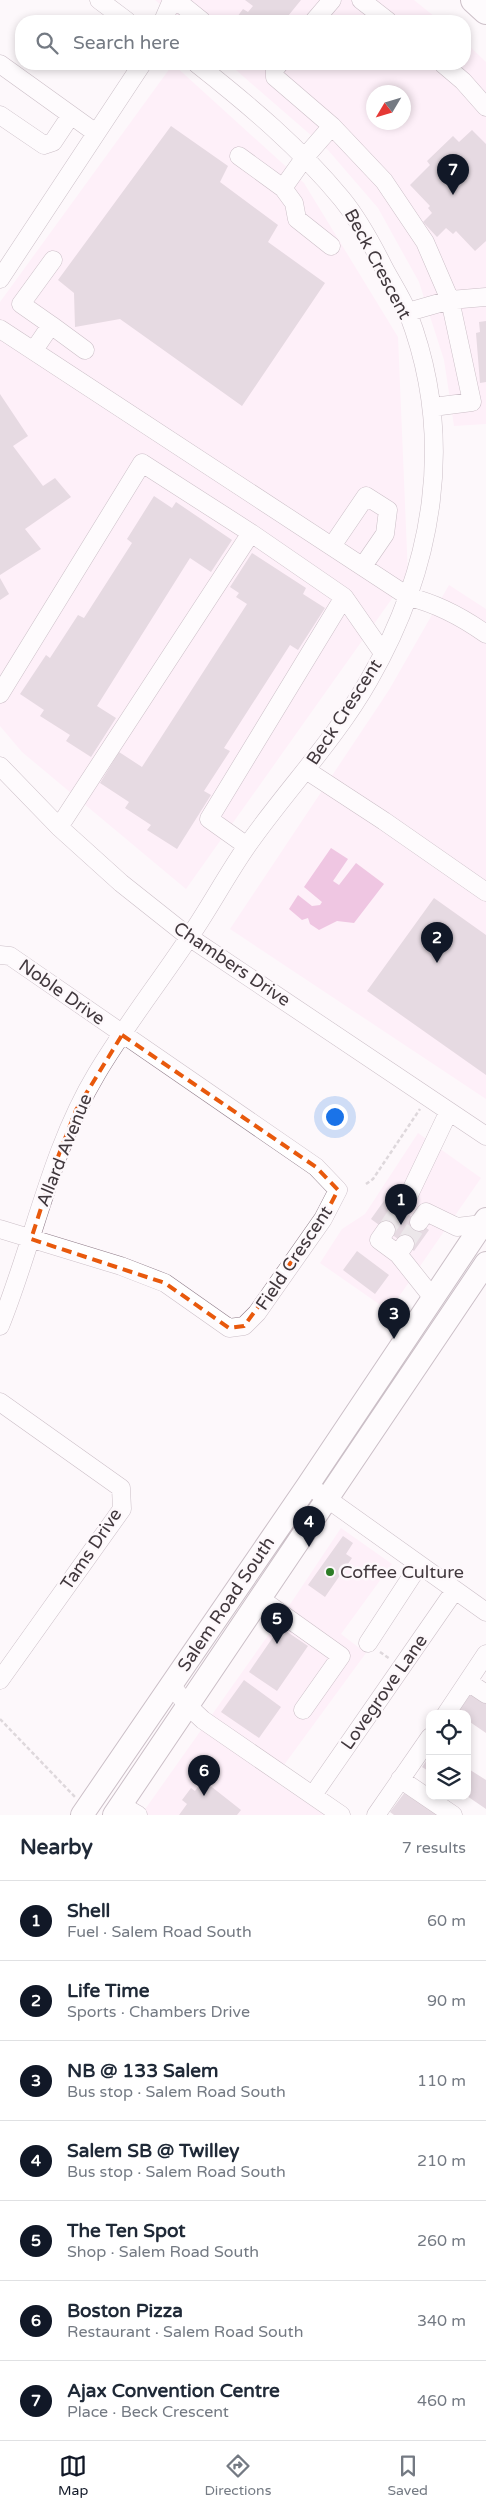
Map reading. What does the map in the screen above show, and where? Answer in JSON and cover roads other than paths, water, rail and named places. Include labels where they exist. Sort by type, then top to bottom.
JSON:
[{"type":"highway","points":[[474,0],[486,11]]},
{"type":"main road","name":"Salem Road South","points":[[84,1811],[308,1485],[484,1222]]},
{"type":"main road","name":"Salem Road South","points":[[124,1812],[188,1706],[486,1263]]},
{"type":"street","points":[[99,0],[119,15]]},
{"type":"street","points":[[165,15],[172,0]]},
{"type":"street","points":[[176,0],[195,15]]},
{"type":"street","points":[[319,15],[332,0]]},
{"type":"street","points":[[361,0],[380,15]]},
{"type":"street","points":[[0,64],[96,133]]},
{"type":"street","points":[[0,278],[138,70]]},
{"type":"street","name":"Beck Crescent","points":[[189,937],[247,846],[306,770],[368,682],[409,597],[423,549],[434,490],[433,407],[408,312],[367,235],[344,202],[305,157],[205,70]]},
{"type":"street","points":[[275,70],[275,77],[332,126],[384,181],[425,242],[450,300],[479,401],[433,407]]},
{"type":"street","points":[[450,70],[463,81],[486,107]]},
{"type":"street","points":[[0,115],[44,145],[53,142],[71,115]]},
{"type":"street","points":[[284,188],[305,157],[332,126]]},
{"type":"street","points":[[239,156],[284,188],[294,203],[297,219],[331,246]]},
{"type":"street","points":[[53,260],[21,304],[85,350]]},
{"type":"street","points":[[408,312],[450,300],[486,297]]},
{"type":"street","points":[[34,350],[51,325]]},
{"type":"street","points":[[0,329],[409,597],[427,602],[462,617],[486,634]]},
{"type":"street","points":[[0,694],[142,463],[251,533],[344,597],[383,653]]},
{"type":"street","points":[[332,546],[366,496],[388,510],[385,534],[363,566]]},
{"type":"street","points":[[60,828],[251,533]]},
{"type":"street","points":[[247,846],[209,819],[344,597]]},
{"type":"street","name":"Chambers Drive","points":[[0,766],[60,828],[121,883],[189,937],[486,1136]]},
{"type":"street","points":[[306,770],[384,821],[486,892]]},
{"type":"street","name":"Allard Avenue","points":[[0,1326],[18,1282],[56,1162],[76,1110],[122,1035],[189,937]]},
{"type":"street","name":"Noble Drive","points":[[0,955],[10,956],[122,1035]]},
{"type":"street","name":"Field Crescent","points":[[31,1239],[121,1266],[165,1283],[230,1328],[244,1326],[257,1313],[323,1219],[338,1190],[316,1167],[122,1035]]},
{"type":"street","points":[[449,1110],[404,1204],[422,1217],[457,1227],[484,1222]]},
{"type":"street","points":[[0,1229],[31,1239]]},
{"type":"street","points":[[386,1230],[379,1240],[402,1249],[433,1298]]},
{"type":"street","name":"Tams Drive","points":[[0,1402],[121,1488],[122,1509],[0,1680]]},
{"type":"street","points":[[308,1485],[486,1612]]},
{"type":"street","points":[[368,1644],[419,1565]]},
{"type":"street","name":"Lovegrove Lane","points":[[313,1795],[455,1590]]},
{"type":"street","points":[[261,1599],[341,1656],[304,1710]]},
{"type":"street","points":[[449,1710],[486,1654]]},
{"type":"street","points":[[468,1682],[486,1694]]},
{"type":"street","points":[[172,1685],[188,1706],[208,1724],[341,1815]]},
{"type":"street","points":[[376,1815],[426,1742]]},
{"type":"street","points":[[400,1779],[453,1815]]},
{"type":"tunnel","points":[[386,1230],[400,1209]]},
{"type":"tunnel","points":[[405,1244],[419,1222]]},
{"type":"place","name":"Ajax Convention Centre","points":[[453,195]]},
{"type":"place","name":"Life Time","points":[[437,963]]},
{"type":"place","name":"Shell","points":[[401,1225]]},
{"type":"place","name":"NB @ 133 Salem","points":[[394,1339]]},
{"type":"place","name":"Salem SB @ Twilley","points":[[309,1547]]},
{"type":"place","name":"Coffee Culture","points":[[330,1572]]},
{"type":"place","name":"The Ten Spot","points":[[277,1644]]},
{"type":"place","name":"Boston Pizza","points":[[204,1796]]}]
